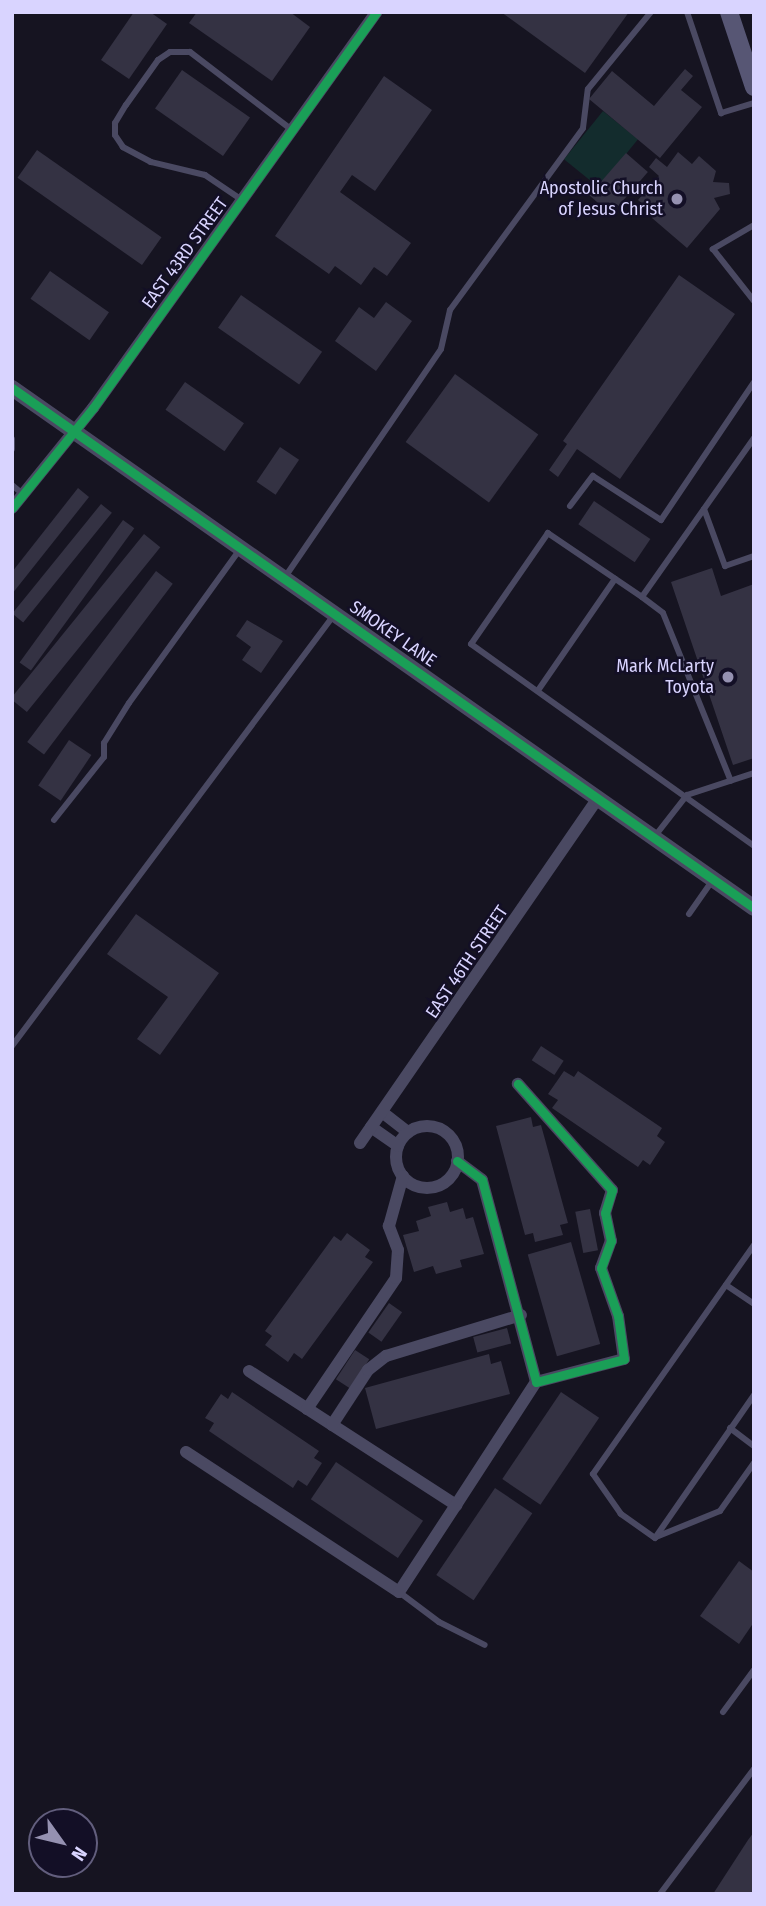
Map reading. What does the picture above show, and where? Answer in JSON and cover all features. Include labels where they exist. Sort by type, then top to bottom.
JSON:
[{"type":"main road","points":[[729,12],[754,88]]},
{"type":"street","name":"EAST 43RD STREET","points":[[12,508],[76,430],[377,12]]},
{"type":"street","name":"SMOKEY LANE","points":[[12,388],[76,430],[754,908]]},
{"type":"street","name":"EAST 46TH STREET","points":[[360,1143],[598,798]]},
{"type":"street","points":[[186,1452],[399,1592],[536,1382],[624,1359],[618,1316],[601,1268],[611,1241],[606,1213],[612,1190],[518,1084]]},
{"type":"street","points":[[382,1112],[408,1132]]},
{"type":"street","points":[[371,1126],[398,1146]]},
{"type":"street","points":[[417,1127],[438,1128],[453,1141],[457,1161],[449,1179],[431,1187],[412,1184],[403,1176],[397,1163],[398,1146],[408,1132],[417,1127]]},
{"type":"street","points":[[457,1161],[482,1180],[521,1315],[536,1382]]},
{"type":"street","points":[[307,1409],[396,1278],[398,1250],[389,1226],[403,1176]]},
{"type":"street","points":[[332,1425],[368,1370],[386,1356],[521,1315]]},
{"type":"street","points":[[249,1371],[456,1505]]},
{"type":"lane","points":[[284,578],[440,349],[450,310],[583,128],[587,89],[651,12]]},
{"type":"lane","points":[[687,12],[721,113],[754,103]]},
{"type":"lane","points":[[242,200],[205,175],[136,155],[115,135],[115,123],[158,60],[170,52],[190,52],[292,130]]},
{"type":"lane","points":[[754,225],[713,249],[754,300]]},
{"type":"lane","points":[[570,506],[593,476],[661,520],[754,382]]},
{"type":"lane","points":[[642,597],[754,438]]},
{"type":"lane","points":[[12,439],[12,449]]},
{"type":"lane","points":[[12,485],[23,495]]},
{"type":"lane","points":[[704,509],[724,566],[754,556]]},
{"type":"lane","points":[[731,780],[663,613],[548,533],[471,644],[539,689],[754,846]]},
{"type":"lane","points":[[54,820],[104,757],[104,743],[129,703],[241,547]]},
{"type":"lane","points":[[539,689],[615,579]]},
{"type":"lane","points":[[12,1046],[335,613]]},
{"type":"lane","points":[[654,837],[687,795],[754,773]]},
{"type":"lane","points":[[689,914],[713,880]]},
{"type":"lane","points":[[655,1538],[621,1514],[593,1474],[754,1245]]},
{"type":"lane","points":[[726,1285],[754,1304]]},
{"type":"lane","points":[[655,1538],[754,1395]]},
{"type":"lane","points":[[730,1428],[754,1446]]},
{"type":"lane","points":[[655,1538],[720,1511],[754,1463]]},
{"type":"lane","points":[[399,1592],[439,1622],[485,1644]]},
{"type":"lane","points":[[723,1712],[754,1670]]},
{"type":"lane","points":[[660,1894],[754,1769]]},
{"type":"green space","points":[[603,111],[638,139],[599,188],[564,159]]},
{"type":"building","points":[[134,12],[150,12],[167,24],[129,79],[101,60]]},
{"type":"building","points":[[197,12],[290,12],[310,27],[272,81],[189,23]]},
{"type":"building","points":[[501,12],[629,12],[585,73]]},
{"type":"building","points":[[685,69],[693,76],[681,90],[702,107],[660,158],[589,99],[612,71],[654,106]]},
{"type":"building","points":[[182,70],[250,118],[223,156],[155,109]]},
{"type":"building","points":[[384,76],[432,110],[375,191],[352,175],[340,192],[411,243],[387,276],[374,267],[361,285],[335,266],[329,274],[275,236]]},
{"type":"building","points":[[37,150],[162,237],[142,265],[17,178]]},
{"type":"building","name":"Apostolic Church of Jesus Christ","points":[[678,152],[692,164],[699,156],[716,171],[713,182],[729,183],[730,194],[714,198],[720,209],[687,248],[652,218],[655,214],[638,200],[659,176],[649,167],[656,158],[667,167]]},
{"type":"building","points":[[626,153],[648,172],[611,214],[589,195]]},
{"type":"building","points":[[50,271],[109,312],[89,340],[30,299]]},
{"type":"building","points":[[679,275],[735,314],[620,479],[577,449],[558,477],[549,470],[567,444],[563,441]]},
{"type":"building","points":[[241,295],[322,352],[299,385],[218,328]]},
{"type":"building","points":[[386,302],[412,321],[376,371],[335,341],[359,307],[374,318]]},
{"type":"building","points":[[455,374],[538,435],[489,502],[406,442]]},
{"type":"building","points":[[185,382],[244,423],[224,451],[165,410]]},
{"type":"building","points":[[280,447],[299,460],[276,495],[257,482]]},
{"type":"building","points":[[78,488],[89,497],[12,594],[12,572]]},
{"type":"building","points":[[594,501],[650,539],[635,562],[578,524]]},
{"type":"building","points":[[101,504],[112,513],[23,622],[12,614]]},
{"type":"building","points":[[123,520],[134,528],[31,671],[20,662]]},
{"type":"building","points":[[144,534],[160,547],[27,712],[12,697]]},
{"type":"building","name":"Mark McLarty Toyota","points":[[712,568],[721,596],[754,584],[754,758],[733,765],[671,582]]},
{"type":"building","points":[[156,571],[173,584],[44,755],[27,742]]},
{"type":"building","points":[[247,620],[283,641],[261,673],[242,660],[251,647],[236,636]]},
{"type":"building","points":[[69,740],[91,755],[61,801],[38,786]]},
{"type":"building","points":[[136,914],[219,973],[160,1055],[137,1039],[168,997],[107,954]]},
{"type":"building","points":[[541,1046],[564,1061],[554,1075],[532,1060]]},
{"type":"building","points":[[564,1071],[574,1077],[578,1071],[662,1128],[657,1136],[665,1142],[650,1165],[643,1160],[638,1167],[552,1108],[558,1100],[548,1094]]},
{"type":"building","points":[[531,1117],[533,1127],[541,1125],[568,1223],[560,1225],[563,1235],[535,1242],[533,1233],[525,1235],[496,1126]]},
{"type":"building","points":[[447,1202],[450,1212],[463,1208],[466,1219],[473,1217],[484,1254],[460,1260],[462,1267],[436,1274],[433,1266],[414,1272],[403,1235],[419,1231],[416,1221],[431,1216],[428,1207]]},
{"type":"building","points":[[590,1209],[598,1250],[583,1253],[575,1212]]},
{"type":"building","points":[[347,1233],[370,1250],[365,1257],[373,1262],[302,1359],[294,1353],[288,1362],[265,1345],[272,1336],[265,1331],[334,1236],[341,1241]]},
{"type":"building","points":[[571,1242],[600,1344],[557,1356],[528,1254]]},
{"type":"building","points":[[389,1303],[402,1312],[381,1342],[368,1332]]},
{"type":"building","points":[[507,1328],[511,1343],[477,1353],[473,1337]]},
{"type":"building","points":[[355,1350],[369,1359],[350,1389],[336,1379]]},
{"type":"building","points":[[489,1354],[491,1364],[501,1361],[510,1394],[376,1429],[365,1388]]},
{"type":"building","points":[[232,1392],[319,1451],[314,1458],[322,1463],[307,1486],[298,1480],[293,1488],[209,1431],[214,1423],[205,1418],[221,1394],[228,1399]]},
{"type":"building","points":[[561,1392],[599,1418],[540,1505],[502,1479]]},
{"type":"building","points":[[336,1462],[423,1521],[398,1558],[311,1499]]},
{"type":"building","points":[[495,1488],[532,1513],[474,1600],[436,1575]]},
{"type":"building","points":[[739,1561],[754,1572],[754,1622],[739,1644],[700,1616]]},
{"type":"building","points":[[754,1832],[754,1894],[713,1894],[748,1840]]},
{"type":"cycle path","points":[[12,508],[93,408],[377,12]]},
{"type":"cycle path","points":[[12,388],[754,908]]},
{"type":"cycle path","points":[[457,1161],[482,1180],[536,1382],[624,1359],[618,1316],[601,1268],[611,1241],[605,1213],[612,1190],[518,1084]]},
{"type":"place","name":"Apostolic Church of Jesus Christ","points":[[677,199]]},
{"type":"place","name":"Mark McLarty Toyota","points":[[728,677]]}]
